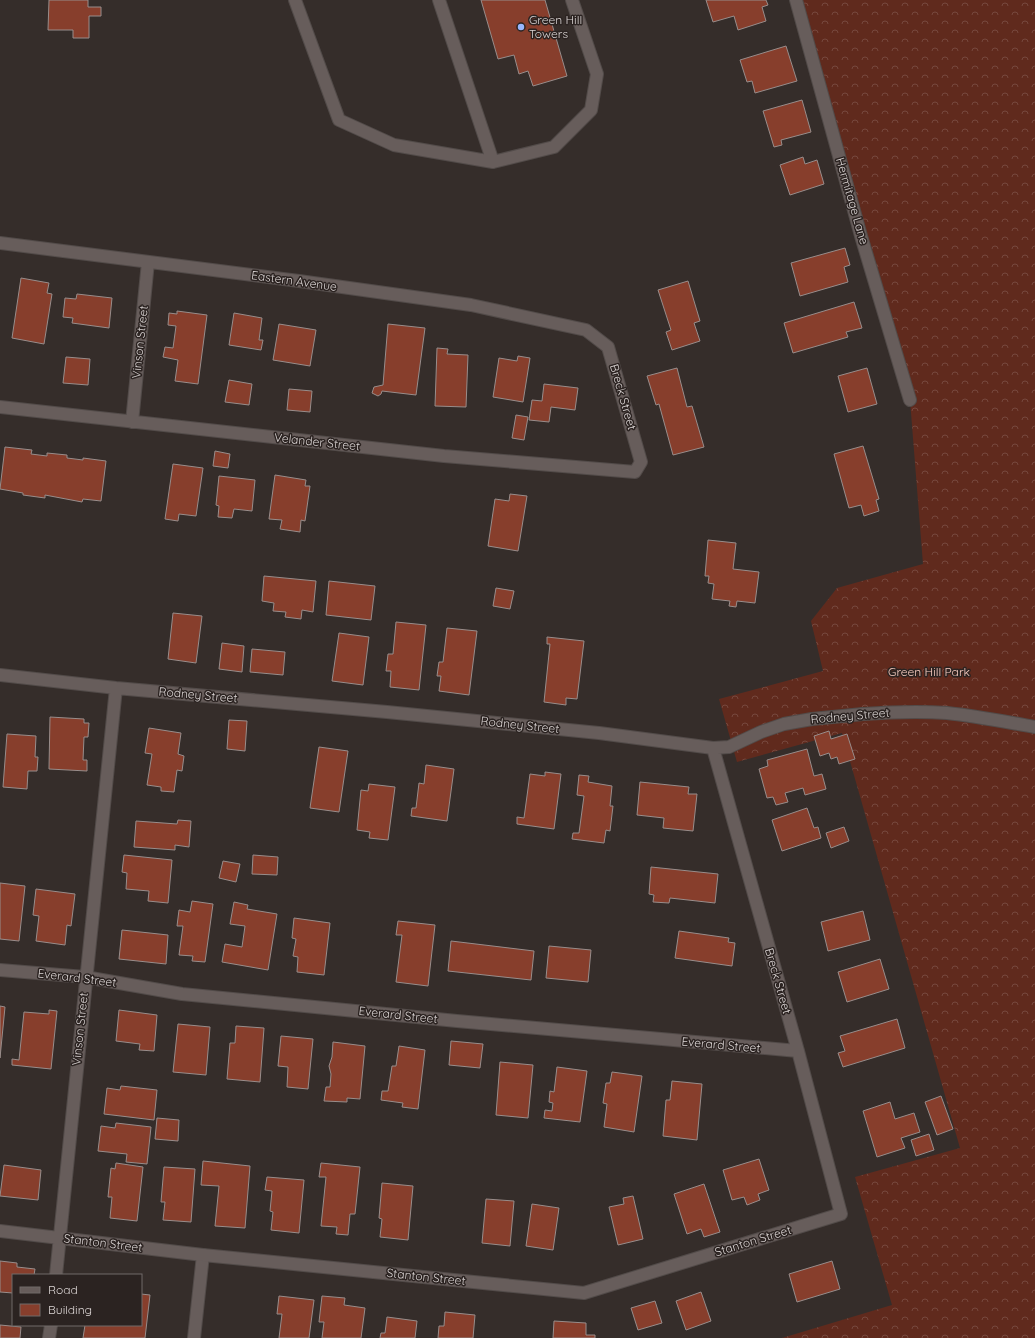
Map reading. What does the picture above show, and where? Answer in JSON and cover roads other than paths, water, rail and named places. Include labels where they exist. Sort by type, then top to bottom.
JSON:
[{"type":"street","points":[[294,0],[339,120],[394,145],[493,162],[554,147],[591,110],[597,74],[572,0]]},
{"type":"street","points":[[439,0],[493,162]]},
{"type":"street","name":"Hermitage Lane","points":[[796,0],[861,236],[910,400]]},
{"type":"street","name":"Eastern Avenue","points":[[0,243],[298,281],[471,305],[586,330]]},
{"type":"street","name":"Vinson Street","points":[[132,422],[148,262]]},
{"type":"street","name":"Breck Street","points":[[586,330],[608,347],[642,462],[635,472]]},
{"type":"street","name":"Velander Street","points":[[0,407],[444,456],[635,472]]},
{"type":"street","name":"Rodney Street","points":[[0,675],[116,688],[387,712],[599,733],[713,748],[729,747],[761,732],[784,724],[812,719],[863,714],[896,712],[946,713],[982,717],[1035,727]]},
{"type":"street","name":"Vinson Street","points":[[56,1274],[116,688]]},
{"type":"street","name":"Breck Street","points":[[713,748],[798,1052],[841,1214]]},
{"type":"street","name":"Everard Street","points":[[0,970],[86,977],[182,994],[798,1052]]},
{"type":"street","name":"Stanton Street","points":[[0,1232],[204,1255],[584,1293],[841,1214]]},
{"type":"street","points":[[194,1338],[204,1255]]},
{"type":"street","points":[[50,1338],[51,1326]]},
{"type":"place","name":"Green Hill Towers","points":[[521,27]]},
{"type":"park label","name":"Green Hill Park","points":[[929,672]]}]
